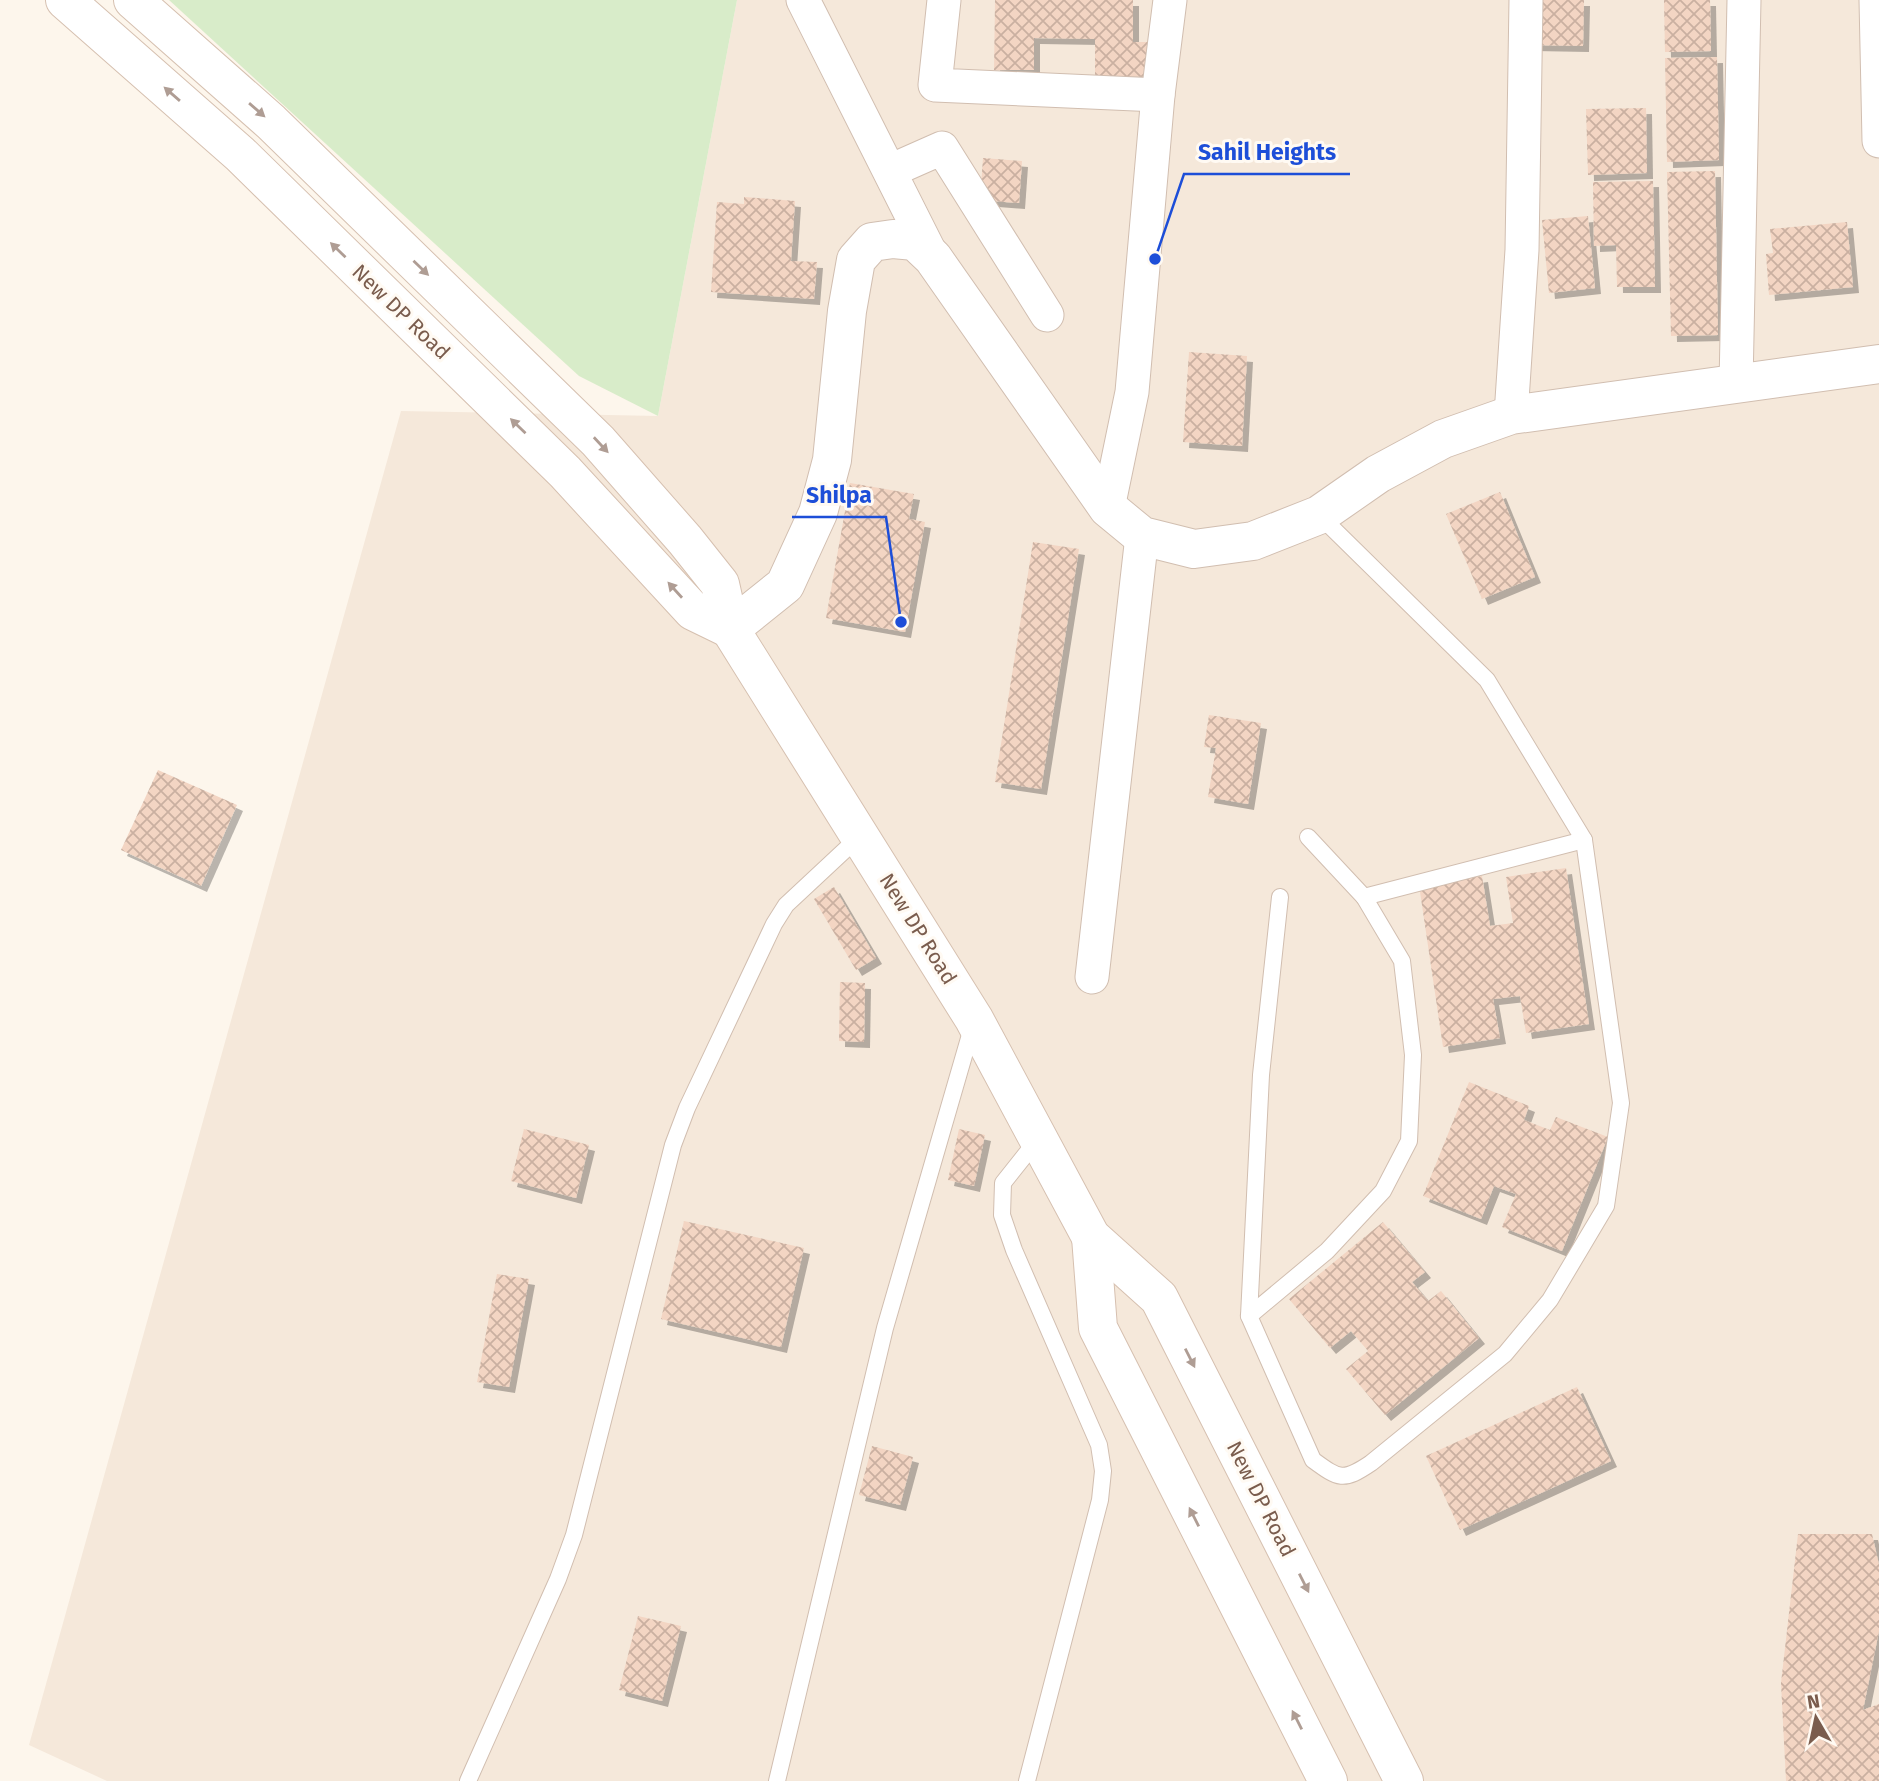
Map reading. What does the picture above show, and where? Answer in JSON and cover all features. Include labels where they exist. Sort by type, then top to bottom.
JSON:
[{"type":"main road","name":"New DP Road","points":[[65,0],[240,154],[565,472],[693,611],[730,629]]},
{"type":"main road","name":"New DP Road","points":[[133,0],[271,122],[598,441],[720,584],[730,629],[974,1019],[1091,1237],[1159,1298],[1404,1781]]},
{"type":"main road","points":[[730,629],[785,585],[818,513],[832,460],[847,311],[856,260],[873,243],[893,239],[915,242],[933,258],[1108,508],[1142,536],[1194,549],[1253,541],[1319,515],[1378,474],[1443,439],[1511,415],[1879,364]]},
{"type":"main road","name":"New DP Road","points":[[1091,1237],[1098,1328],[1328,1781]]},
{"type":"street","points":[[803,0],[933,258]]},
{"type":"street","points":[[944,0],[935,85],[1158,94]]},
{"type":"street","points":[[1108,508],[1132,392],[1158,94],[1170,0]]},
{"type":"street","points":[[1511,415],[1522,250],[1526,0]]},
{"type":"street","points":[[1736,384],[1744,0]]},
{"type":"street","points":[[1876,0],[1879,141]]},
{"type":"street","points":[[890,171],[942,148],[1047,315]]},
{"type":"street","points":[[1092,977],[1142,536]]},
{"type":"lane","points":[[1280,897],[1261,1075],[1249,1316],[1313,1460],[1332,1474],[1353,1475],[1505,1354],[1550,1300],[1606,1206],[1621,1103],[1584,840],[1487,680],[1319,515]]},
{"type":"lane","points":[[468,1781],[558,1579],[574,1535],[673,1145],[687,1108],[774,924],[786,905],[860,836]]},
{"type":"lane","points":[[1249,1316],[1326,1251],[1383,1191],[1409,1141],[1413,1055],[1402,961],[1364,897],[1308,836]]},
{"type":"lane","points":[[1364,897],[1584,840]]},
{"type":"lane","points":[[777,1781],[885,1328],[974,1019]]},
{"type":"lane","points":[[1027,1781],[1100,1500],[1103,1471],[1099,1445],[1014,1250],[1002,1215],[1003,1183],[1039,1139]]},
{"type":"shaded area","points":[[737,0],[1879,0],[1879,1781],[107,1781],[29,1745],[401,411],[658,416]]},
{"type":"green space","points":[[169,0],[737,0],[658,416],[579,376]]},
{"type":"building","points":[[995,0],[1133,0],[1133,42],[1155,42],[1154,77],[1095,76],[1095,39],[1034,38],[1034,70],[994,70]]},
{"type":"building","points":[[1529,0],[1584,0],[1583,46],[1528,45]]},
{"type":"building","points":[[1664,0],[1710,0],[1711,51],[1665,52]]},
{"type":"building","points":[[1717,57],[1719,160],[1667,162],[1665,58]]},
{"type":"building","points":[[1646,108],[1647,173],[1588,175],[1586,109]]},
{"type":"building","points":[[983,158],[1022,161],[1019,203],[980,200]]},
{"type":"building","points":[[1715,171],[1718,335],[1671,336],[1667,172]]},
{"type":"building","points":[[1653,181],[1655,287],[1617,287],[1616,245],[1594,246],[1593,182]]},
{"type":"building","points":[[744,197],[795,201],[791,261],[817,262],[814,299],[711,292],[717,202],[744,204]]},
{"type":"building","points":[[1588,216],[1595,288],[1549,293],[1542,220]]},
{"type":"building","points":[[1847,222],[1853,287],[1769,295],[1766,254],[1773,253],[1770,229]]},
{"type":"building","points":[[1189,352],[1247,356],[1242,446],[1183,442]]},
{"type":"building","points":[[850,483],[914,494],[909,519],[925,522],[905,632],[826,618]]},
{"type":"building","points":[[1500,492],[1535,577],[1482,599],[1446,514]]},
{"type":"building","points":[[1033,542],[1079,549],[1041,789],[995,782]]},
{"type":"building","points":[[1209,715],[1261,723],[1248,804],[1208,797],[1216,748],[1204,747]]},
{"type":"building","points":[[158,770],[237,805],[201,886],[121,850]]},
{"type":"building","points":[[1566,868],[1589,1024],[1526,1033],[1520,996],[1493,999],[1500,1038],[1443,1047],[1419,885],[1482,876],[1490,926],[1513,923],[1506,877]]},
{"type":"building","points":[[834,887],[876,958],[856,970],[814,899]]},
{"type":"building","points":[[840,982],[865,983],[864,1042],[839,1041]]},
{"type":"building","points":[[1469,1082],[1529,1106],[1524,1120],[1550,1130],[1556,1117],[1608,1137],[1562,1251],[1502,1227],[1516,1194],[1494,1186],[1481,1219],[1423,1196]]},
{"type":"building","points":[[524,1129],[589,1145],[576,1198],[511,1181]]},
{"type":"building","points":[[959,1129],[985,1135],[974,1186],[948,1180]]},
{"type":"building","points":[[684,1221],[804,1248],[781,1347],[661,1319]]},
{"type":"building","points":[[1383,1222],[1425,1272],[1412,1282],[1428,1301],[1441,1291],[1479,1338],[1385,1415],[1346,1369],[1368,1351],[1351,1331],[1330,1348],[1289,1299]]},
{"type":"building","points":[[497,1274],[529,1279],[509,1387],[477,1382]]},
{"type":"building","points":[[1577,1387],[1611,1461],[1460,1530],[1426,1456]]},
{"type":"building","points":[[872,1446],[913,1457],[900,1505],[859,1495]]},
{"type":"building","points":[[1798,1534],[1872,1534],[1879,1565],[1879,1631],[1863,1710],[1879,1704],[1879,1781],[1786,1781],[1781,1683]]},
{"type":"building","points":[[638,1616],[681,1626],[662,1701],[619,1690]]},
{"type":"place","name":"Sahil Heights","points":[[1155,259]]},
{"type":"place","name":"Shilpa","points":[[901,622]]}]
